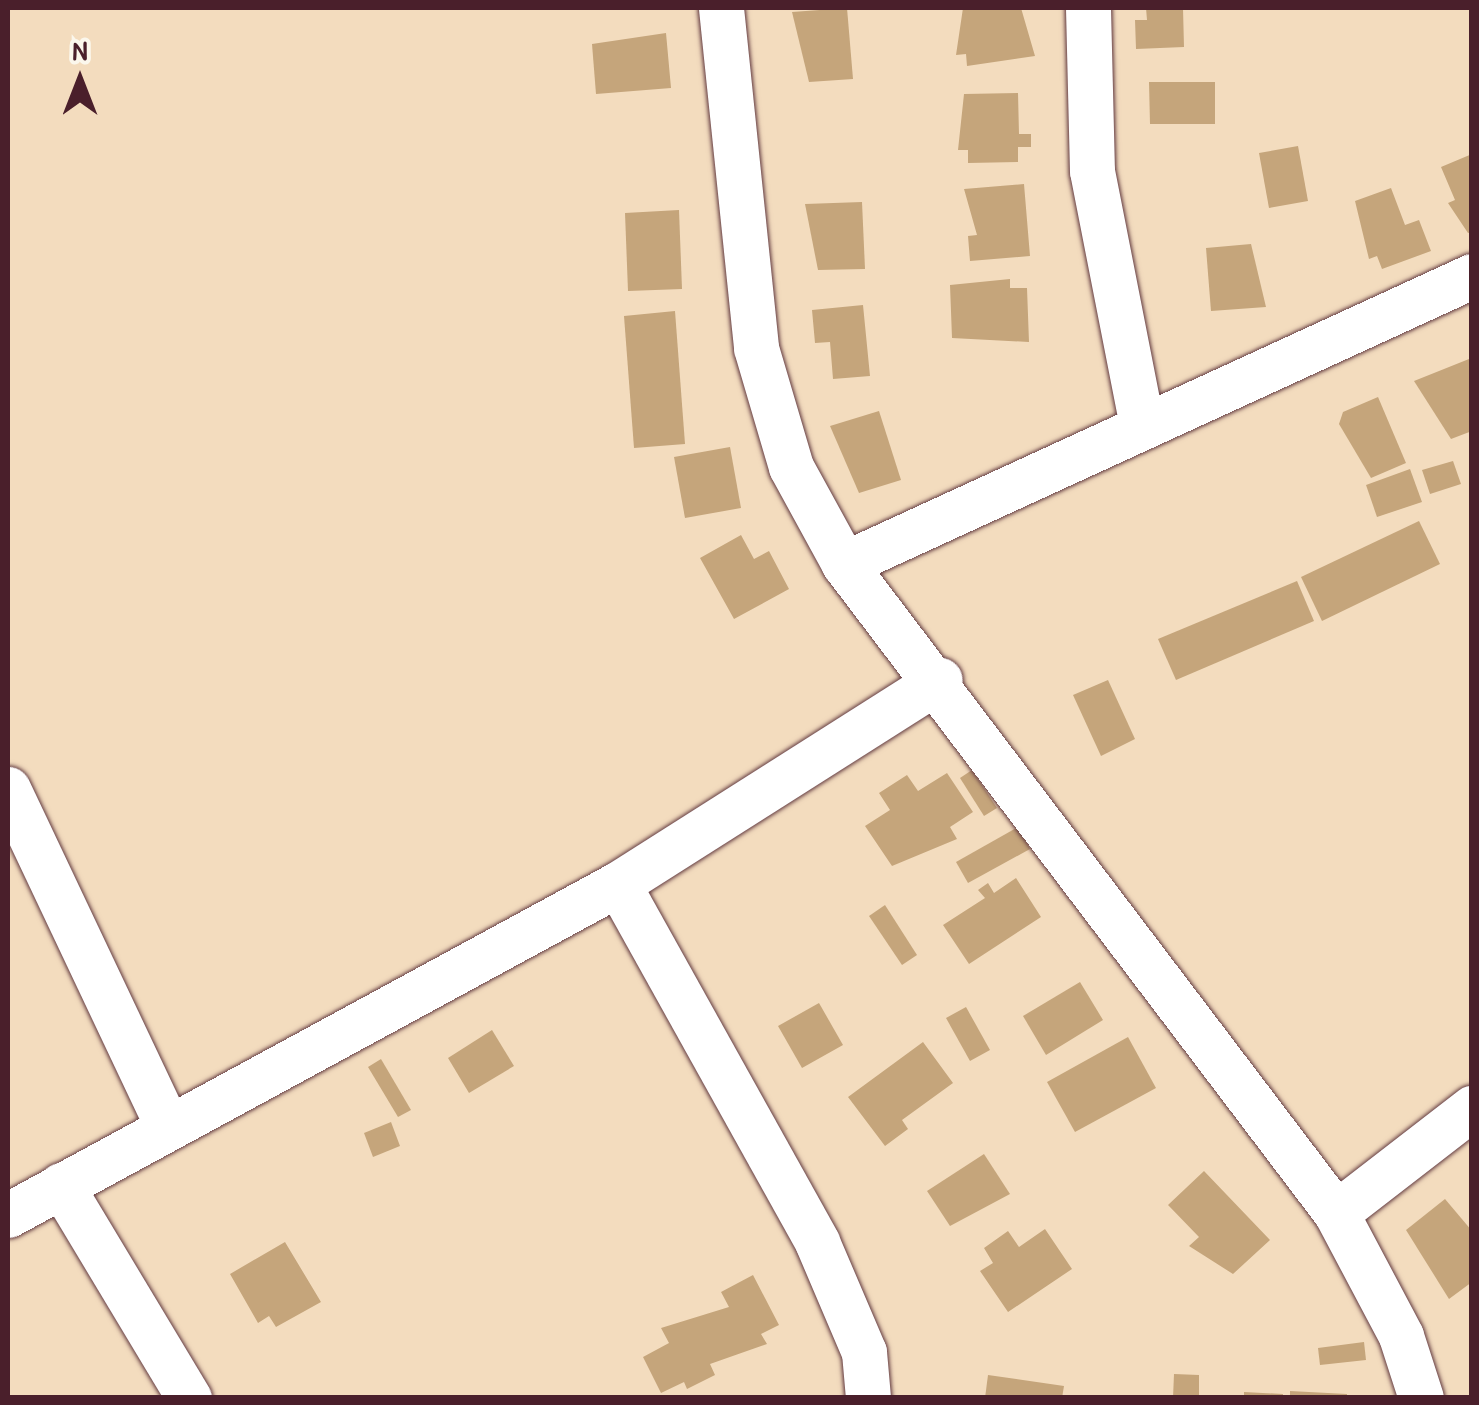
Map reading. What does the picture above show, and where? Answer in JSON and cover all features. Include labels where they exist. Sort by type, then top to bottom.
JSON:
[{"type":"street","points":[[721,8],[756,348],[791,467],[844,564],[940,680],[1336,1213],[1401,1336],[1421,1398]]},
{"type":"street","points":[[1088,8],[1092,171],[1142,427]]},
{"type":"street","points":[[844,564],[1472,276]]},
{"type":"street","points":[[8,1215],[618,884],[940,680]]},
{"type":"street","points":[[8,788],[168,1128]]},
{"type":"street","points":[[618,884],[817,1242],[864,1352],[868,1398]]},
{"type":"street","points":[[1336,1213],[1472,1108]]},
{"type":"street","points":[[62,1184],[189,1398]]},
{"type":"building","points":[[847,8],[853,79],[809,82],[792,12]]},
{"type":"building","points":[[963,8],[1021,8],[1035,56],[967,66],[966,54],[956,55]]},
{"type":"building","points":[[1146,8],[1183,8],[1184,47],[1136,49],[1135,20],[1147,20]]},
{"type":"building","points":[[666,33],[671,88],[596,94],[592,44]]},
{"type":"building","points":[[1149,82],[1215,82],[1215,124],[1150,124]]},
{"type":"building","points":[[1018,93],[1019,134],[1031,134],[1031,147],[1018,147],[1018,162],[968,163],[968,150],[958,150],[964,94]]},
{"type":"building","points":[[1298,146],[1308,201],[1269,208],[1259,153]]},
{"type":"building","points":[[1472,154],[1472,232],[1468,233],[1448,203],[1455,200],[1441,167]]},
{"type":"building","points":[[1024,184],[1030,256],[970,261],[968,236],[977,235],[964,189]]},
{"type":"building","points":[[1391,188],[1405,225],[1419,220],[1431,251],[1382,269],[1377,256],[1369,259],[1355,201]]},
{"type":"building","points":[[862,202],[865,269],[818,270],[805,204]]},
{"type":"building","points":[[679,210],[682,289],[628,291],[625,213]]},
{"type":"building","points":[[1251,244],[1266,307],[1211,311],[1206,248]]},
{"type":"building","points":[[1010,279],[1010,288],[1027,288],[1029,342],[952,338],[950,285]]},
{"type":"building","points":[[863,305],[870,376],[833,379],[830,342],[815,343],[812,310]]},
{"type":"building","points":[[675,311],[685,444],[634,448],[624,316]]},
{"type":"building","points":[[1469,359],[1472,431],[1451,439],[1414,381]]},
{"type":"building","points":[[1378,397],[1406,463],[1371,478],[1339,424],[1343,412]]},
{"type":"building","points":[[879,411],[901,480],[859,493],[830,426]]},
{"type":"building","points":[[730,447],[741,508],[685,518],[674,457]]},
{"type":"building","points":[[1453,461],[1461,484],[1430,494],[1422,470]]},
{"type":"building","points":[[1410,469],[1422,502],[1377,517],[1366,485]]},
{"type":"building","points":[[1419,521],[1440,564],[1322,621],[1301,577]]},
{"type":"building","points":[[741,535],[754,559],[769,551],[789,589],[734,619],[700,558]]},
{"type":"building","points":[[1297,581],[1314,621],[1176,680],[1158,639]]},
{"type":"building","points":[[1108,680],[1135,739],[1101,756],[1073,695]]},
{"type":"building","points":[[972,770],[997,808],[984,816],[960,778]]},
{"type":"building","points":[[947,773],[973,812],[950,827],[957,839],[892,866],[865,826],[890,810],[879,793],[907,775],[918,791]]},
{"type":"building","points":[[1018,827],[1030,849],[968,883],[956,862]]},
{"type":"building","points":[[1016,878],[1041,917],[969,964],[943,925],[985,898],[978,890],[988,883],[994,893]]},
{"type":"building","points":[[885,905],[917,955],[902,965],[869,916]]},
{"type":"building","points":[[1080,982],[1103,1020],[1046,1055],[1023,1016]]},
{"type":"building","points":[[819,1003],[843,1045],[802,1068],[778,1026]]},
{"type":"building","points":[[966,1007],[990,1050],[970,1061],[946,1018]]},
{"type":"building","points":[[492,1030],[514,1066],[469,1093],[448,1058]]},
{"type":"building","points":[[1128,1037],[1156,1088],[1075,1132],[1047,1082]]},
{"type":"building","points":[[923,1042],[953,1083],[902,1120],[908,1129],[885,1146],[848,1097]]},
{"type":"building","points":[[381,1059],[411,1110],[398,1117],[368,1067]]},
{"type":"building","points":[[391,1122],[400,1146],[373,1157],[364,1133]]},
{"type":"building","points":[[984,1154],[1010,1194],[950,1226],[927,1191]]},
{"type":"building","points":[[1204,1171],[1270,1240],[1233,1274],[1189,1246],[1199,1237],[1168,1205]]},
{"type":"building","points":[[1445,1199],[1472,1231],[1472,1282],[1449,1299],[1406,1230]]},
{"type":"building","points":[[1045,1229],[1072,1269],[1008,1312],[980,1271],[993,1263],[984,1248],[1008,1231],[1019,1247]]},
{"type":"building","points":[[285,1242],[321,1302],[276,1327],[269,1316],[258,1323],[230,1274]]},
{"type":"building","points":[[753,1275],[779,1325],[761,1334],[767,1344],[710,1364],[715,1375],[687,1389],[684,1382],[661,1393],[643,1357],[669,1343],[661,1328],[729,1307],[721,1292]]},
{"type":"building","points":[[1364,1342],[1366,1360],[1320,1365],[1318,1348]]},
{"type":"building","points":[[1174,1374],[1199,1375],[1199,1398],[1173,1398]]},
{"type":"building","points":[[988,1375],[1064,1386],[1062,1398],[985,1398]]},
{"type":"building","points":[[1290,1391],[1347,1394],[1347,1398],[1290,1398]]},
{"type":"building","points":[[1244,1392],[1283,1394],[1283,1398],[1244,1398]]}]
